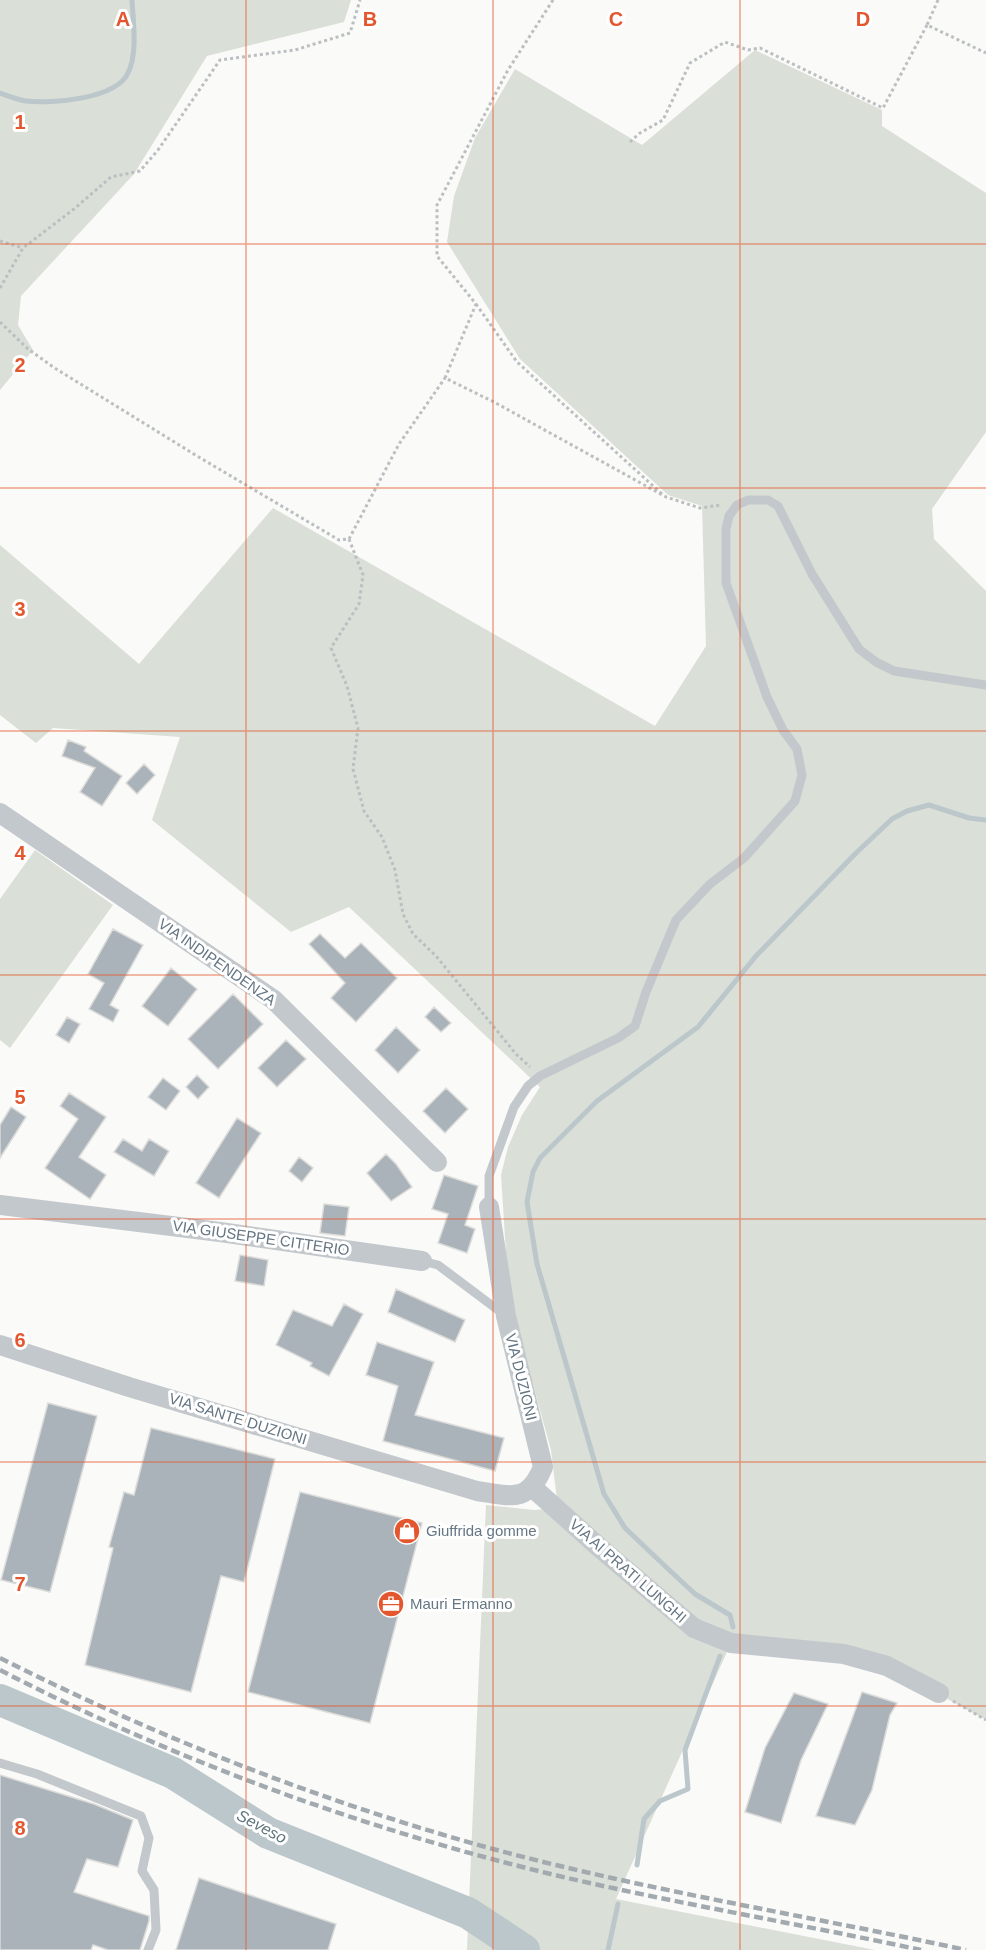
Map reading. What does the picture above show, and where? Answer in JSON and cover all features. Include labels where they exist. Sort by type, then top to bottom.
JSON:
[{"type":"street","name":"VIA INDIPENDENZA","points":[[0,813],[274,1000],[437,1162]]},
{"type":"street","name":"VIA GIUSEPPE CITTERIO","points":[[0,1205],[220,1232],[422,1261]]},
{"type":"street","name":"VIA DUZIONI","points":[[489,1207],[506,1316],[541,1453],[543,1467],[532,1487]]},
{"type":"street","name":"VIA SANTE DUZIONI","points":[[0,1345],[129,1387],[477,1491],[518,1496],[526,1493],[532,1487]]},
{"type":"street","name":"VIA AI PRATI LUNGHI","points":[[532,1487],[694,1628],[731,1643],[844,1654],[887,1666],[939,1693]]},
{"type":"lane","points":[[489,1207],[489,1176],[514,1107],[528,1086],[540,1077],[618,1038],[635,1026],[646,992],[676,920],[710,884],[744,858],[795,801],[802,775],[797,749],[783,730],[767,697],[726,583],[726,529],[729,516],[737,505],[748,500],[768,500],[778,506],[812,574],[858,649],[894,671],[986,685]]},
{"type":"lane","name":"VIA GIUSEPPE CITTERIO","points":[[422,1261],[438,1265],[506,1316]]},
{"type":"lane","points":[[0,1763],[37,1774],[141,1816],[149,1838],[142,1871],[154,1890],[156,1930],[148,1950]]},
{"type":"path","points":[[0,288],[23,248],[111,177],[140,171],[158,150],[220,60],[295,50],[350,33],[360,0]]},
{"type":"path","points":[[553,0],[508,70],[437,205],[438,256],[517,362],[666,497]]},
{"type":"path","points":[[630,142],[640,133],[663,120],[690,63],[725,42],[748,50],[760,48],[883,108],[938,0]]},
{"type":"path","points":[[927,25],[986,52]]},
{"type":"path","points":[[0,241],[23,248]]},
{"type":"path","points":[[476,304],[445,378],[399,444],[350,539],[363,575],[359,604],[331,648],[347,686],[358,728],[352,769],[364,811],[382,837],[395,870],[403,914],[413,934],[436,956],[516,1054],[540,1077]]},
{"type":"path","points":[[0,322],[28,349],[53,367],[339,540],[350,539]]},
{"type":"path","points":[[445,378],[494,402],[666,497],[700,508],[724,504],[737,505]]},
{"type":"path","points":[[939,1693],[986,1720]]},
{"type":"shaded area","points":[[0,0],[351,0],[344,22],[207,56],[134,174],[21,296],[18,325],[33,350],[0,390]]},
{"type":"shaded area","points":[[755,50],[882,110],[882,126],[986,193],[986,432],[932,509],[934,539],[986,591],[986,1720],[887,1666],[731,1643],[616,1899],[875,1950],[467,1950],[486,1505],[534,1510],[558,1508],[551,1450],[520,1337],[507,1268],[501,1175],[508,1147],[522,1115],[540,1087],[349,907],[291,932],[152,820],[180,737],[53,728],[36,743],[0,715],[0,545],[139,664],[273,508],[655,726],[706,646],[702,506],[668,495],[520,359],[447,242],[454,196],[475,138],[515,69],[642,145]]},
{"type":"shaded area","points":[[35,850],[113,905],[10,1048],[0,1040],[0,899]]},
{"type":"building","points":[[68,740],[86,747],[84,751],[122,776],[102,806],[80,792],[95,768],[62,756]]},
{"type":"building","points":[[144,764],[155,775],[137,794],[126,783]]},
{"type":"building","points":[[113,929],[143,945],[110,1005],[119,1010],[113,1022],[89,1009],[104,983],[88,974]]},
{"type":"building","points":[[320,934],[345,958],[361,943],[397,978],[356,1022],[331,998],[345,983],[309,944]]},
{"type":"building","points":[[171,968],[197,989],[168,1026],[142,1006]]},
{"type":"building","points":[[233,994],[263,1024],[218,1069],[188,1039]]},
{"type":"building","points":[[434,1007],[451,1023],[441,1032],[425,1017]]},
{"type":"building","points":[[67,1017],[80,1024],[69,1043],[56,1035]]},
{"type":"building","points":[[396,1027],[420,1050],[398,1073],[375,1050]]},
{"type":"building","points":[[286,1040],[306,1059],[277,1087],[258,1068]]},
{"type":"building","points":[[197,1075],[209,1087],[198,1099],[186,1087]]},
{"type":"building","points":[[163,1078],[180,1091],[166,1110],[148,1097]]},
{"type":"building","points":[[446,1088],[468,1109],[445,1133],[423,1111]]},
{"type":"building","points":[[69,1093],[106,1117],[79,1157],[106,1175],[90,1199],[45,1168],[78,1119],[60,1106]]},
{"type":"building","points":[[11,1107],[26,1117],[0,1158],[0,1125]]},
{"type":"building","points":[[237,1118],[261,1133],[219,1198],[196,1183]]},
{"type":"building","points":[[123,1139],[142,1151],[149,1139],[169,1151],[154,1176],[114,1152]]},
{"type":"building","points":[[386,1154],[412,1187],[391,1201],[367,1173]]},
{"type":"building","points":[[299,1157],[313,1168],[302,1182],[289,1171]]},
{"type":"building","points":[[444,1175],[478,1186],[465,1225],[475,1229],[467,1253],[438,1243],[448,1214],[432,1209]]},
{"type":"building","points":[[324,1204],[349,1207],[345,1236],[320,1233]]},
{"type":"building","points":[[240,1255],[268,1260],[264,1286],[235,1281]]},
{"type":"building","points":[[396,1289],[465,1320],[455,1342],[388,1312]]},
{"type":"building","points":[[344,1304],[363,1314],[329,1376],[310,1366],[312,1363],[276,1345],[293,1310],[332,1326]]},
{"type":"building","points":[[377,1342],[434,1362],[415,1415],[504,1438],[495,1471],[383,1441],[398,1386],[366,1375]]},
{"type":"building","points":[[48,1403],[97,1416],[50,1592],[1,1580]]},
{"type":"building","points":[[151,1428],[275,1459],[244,1582],[221,1576],[191,1692],[85,1665],[113,1548],[109,1547],[124,1492],[134,1495]]},
{"type":"building","points":[[300,1492],[422,1523],[370,1723],[248,1692]]},
{"type":"building","points":[[862,1692],[897,1703],[890,1715],[872,1790],[855,1825],[816,1816]]},
{"type":"building","points":[[794,1693],[828,1704],[801,1760],[781,1823],[745,1812],[765,1748]]},
{"type":"building","points":[[0,1775],[94,1804],[133,1820],[118,1867],[87,1859],[74,1892],[149,1916],[140,1950],[108,1950],[93,1945],[91,1950],[0,1950]]},
{"type":"building","points":[[199,1878],[336,1924],[328,1950],[176,1950]]},
{"type":"waterway","points":[[0,93],[26,101],[51,102],[97,94],[121,82],[128,73],[133,56],[132,0]]},
{"type":"waterway","points":[[733,1627],[730,1615],[695,1594],[625,1528],[604,1494],[537,1264],[527,1202],[533,1172],[540,1158],[597,1101],[698,1027],[756,956],[892,819],[907,811],[929,805],[969,818],[986,820]]},
{"type":"waterway","points":[[637,1865],[644,1819],[660,1801],[688,1789],[685,1750],[720,1656]]},
{"type":"waterway","name":"Seveso","points":[[0,1700],[173,1773],[268,1833],[468,1913],[524,1950]]},
{"type":"waterway","points":[[608,1950],[618,1904]]},
{"type":"railway","points":[[0,1658],[120,1715],[242,1766],[429,1831],[611,1878],[966,1950]]},
{"type":"railway","points":[[0,1670],[134,1734],[203,1763],[344,1815],[415,1837],[559,1876],[921,1950]]},
{"type":"place","name":"Giuffrida gomme","points":[[407,1531]]},
{"type":"place","name":"Mauri Ermanno","points":[[391,1604]]}]
